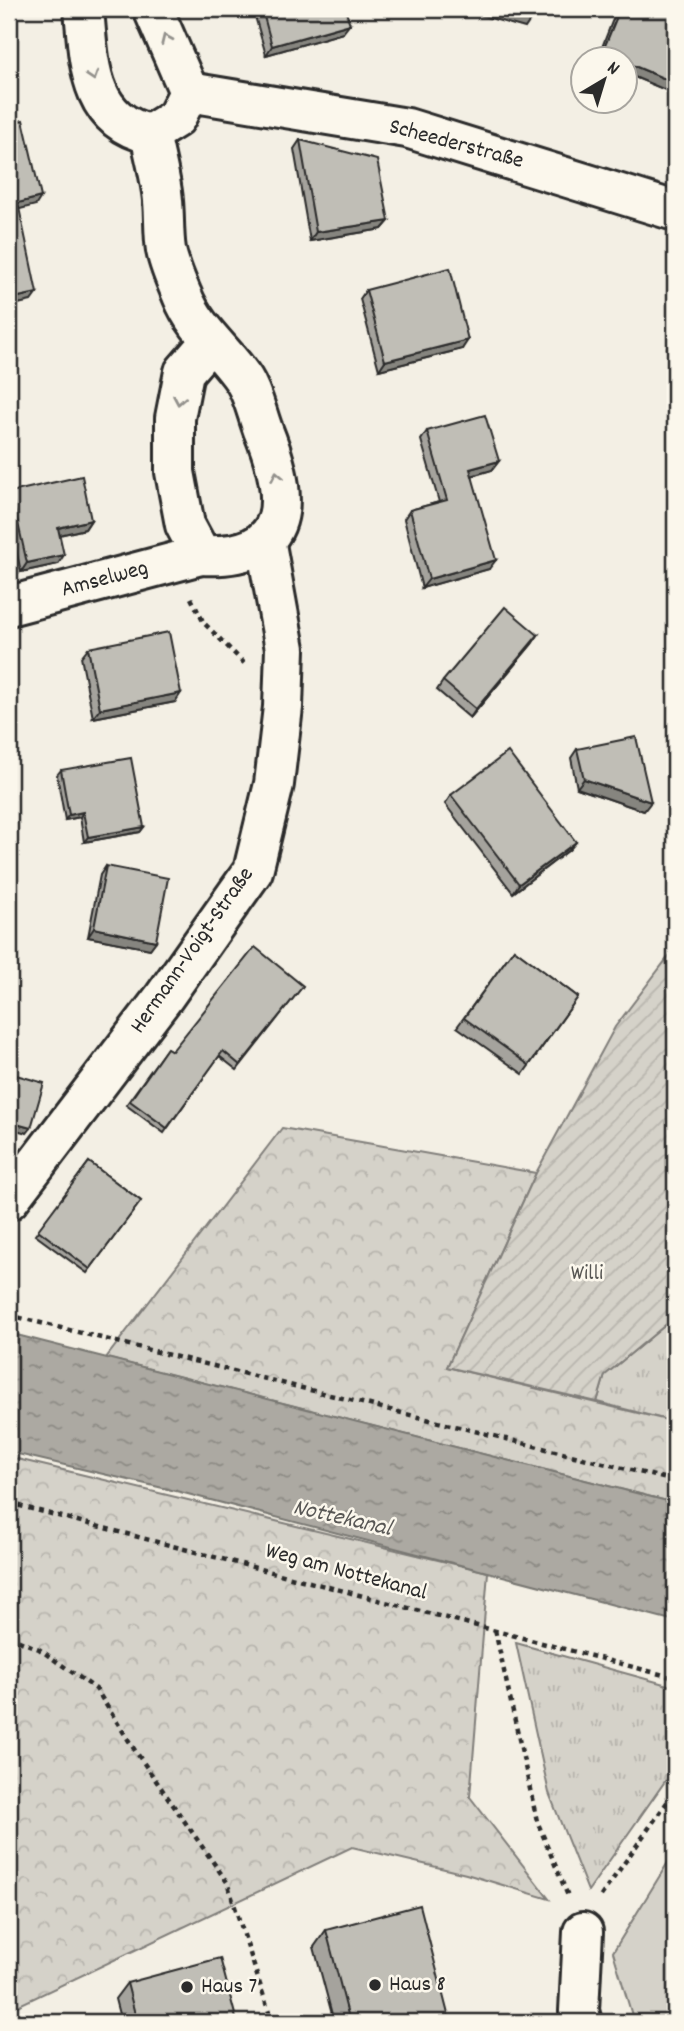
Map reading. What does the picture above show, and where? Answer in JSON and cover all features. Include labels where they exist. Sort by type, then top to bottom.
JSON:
[{"type":"street","points":[[84,9],[90,69],[99,94],[114,119],[133,130],[150,134],[176,118],[189,92],[153,9]]},
{"type":"street","name":"Scheederstraße","points":[[189,92],[407,128],[675,211]]},
{"type":"street","points":[[150,134],[162,193],[166,250],[183,298],[210,342],[244,380],[272,453],[281,499],[279,521],[265,539],[250,551],[226,557],[190,558],[175,472],[175,418],[184,372],[210,342]]},
{"type":"street","name":"Hermann-Voigt-Straße","points":[[9,1200],[164,997],[253,871],[274,784],[283,707],[285,649],[265,539]]},
{"type":"street","name":"Amselweg","points":[[9,606],[190,558]]},
{"type":"street","points":[[582,2022],[579,2011],[583,1932]]},
{"type":"path","points":[[190,558],[190,597],[204,623],[269,686],[283,707]]},
{"type":"path","points":[[9,1315],[675,1481]]},
{"type":"path","name":"Weg am Nottekanal","points":[[9,1503],[675,1678]]},
{"type":"path","points":[[495,1630],[537,1821],[583,1932]]},
{"type":"path","points":[[9,1637],[39,1650],[96,1689],[227,1882],[272,2022]]},
{"type":"path","points":[[583,1932],[604,1890],[675,1791]]},
{"type":"green space","name":"Willi","points":[[675,948],[675,1317],[605,1375],[597,1402],[447,1367],[536,1173],[615,1027]]},
{"type":"green space","points":[[282,1128],[536,1173],[447,1367],[675,1422],[675,1503],[106,1358]]},
{"type":"green space","points":[[675,1317],[675,1422],[597,1402],[605,1375]]},
{"type":"green space","points":[[9,1457],[488,1572],[470,1797],[549,1899],[466,1874],[352,1847],[9,2010]]},
{"type":"green space","points":[[516,1643],[675,1687],[675,1767],[588,1891],[549,1793]]},
{"type":"green space","points":[[675,1851],[675,2022],[634,2022],[613,1952]]},
{"type":"water","name":"Nottekanal","points":[[9,1333],[675,1503],[675,1621],[180,1492],[9,1452]]},
{"type":"building","points":[[262,9],[345,9],[350,24],[272,46]]},
{"type":"building","points":[[496,9],[534,9],[531,19]]},
{"type":"building","points":[[620,9],[661,9],[675,15],[675,83],[638,67],[638,46],[605,46]]},
{"type":"building","points":[[23,120],[41,197],[18,203],[37,293],[9,299],[9,124]]},
{"type":"building","points":[[300,140],[377,160],[389,221],[316,232]]},
{"type":"building","points":[[450,268],[468,340],[385,361],[366,290]]},
{"type":"building","points":[[485,415],[499,461],[470,469],[496,560],[429,579],[410,510],[447,500],[427,431]]},
{"type":"building","points":[[82,476],[91,520],[58,528],[64,555],[27,563],[11,492]]},
{"type":"building","points":[[505,607],[538,635],[476,709],[443,681]]},
{"type":"building","points":[[169,632],[181,693],[100,709],[88,648]]},
{"type":"building","points":[[636,737],[651,802],[584,779],[577,749]]},
{"type":"building","points":[[508,752],[576,842],[519,884],[451,795]]},
{"type":"building","points":[[131,758],[144,827],[88,837],[83,812],[69,815],[61,770]]},
{"type":"building","points":[[106,866],[168,878],[156,941],[94,928]]},
{"type":"building","points":[[255,947],[303,986],[240,1065],[223,1051],[167,1128],[130,1101],[167,1048],[172,1051]]},
{"type":"building","points":[[514,949],[578,997],[529,1065],[464,1018]]},
{"type":"building","points":[[9,1073],[44,1083],[31,1128],[9,1122]]},
{"type":"building","points":[[89,1162],[141,1201],[90,1269],[38,1230]]},
{"type":"building","name":"Haus 8","points":[[420,1905],[450,2022],[350,2022],[326,1930]]},
{"type":"building","name":"Haus 7","points":[[220,1958],[237,2022],[137,2022],[127,1983]]},
{"type":"place","name":"Haus 8","points":[[375,1985]]},
{"type":"place","name":"Haus 7","points":[[187,1987]]}]
